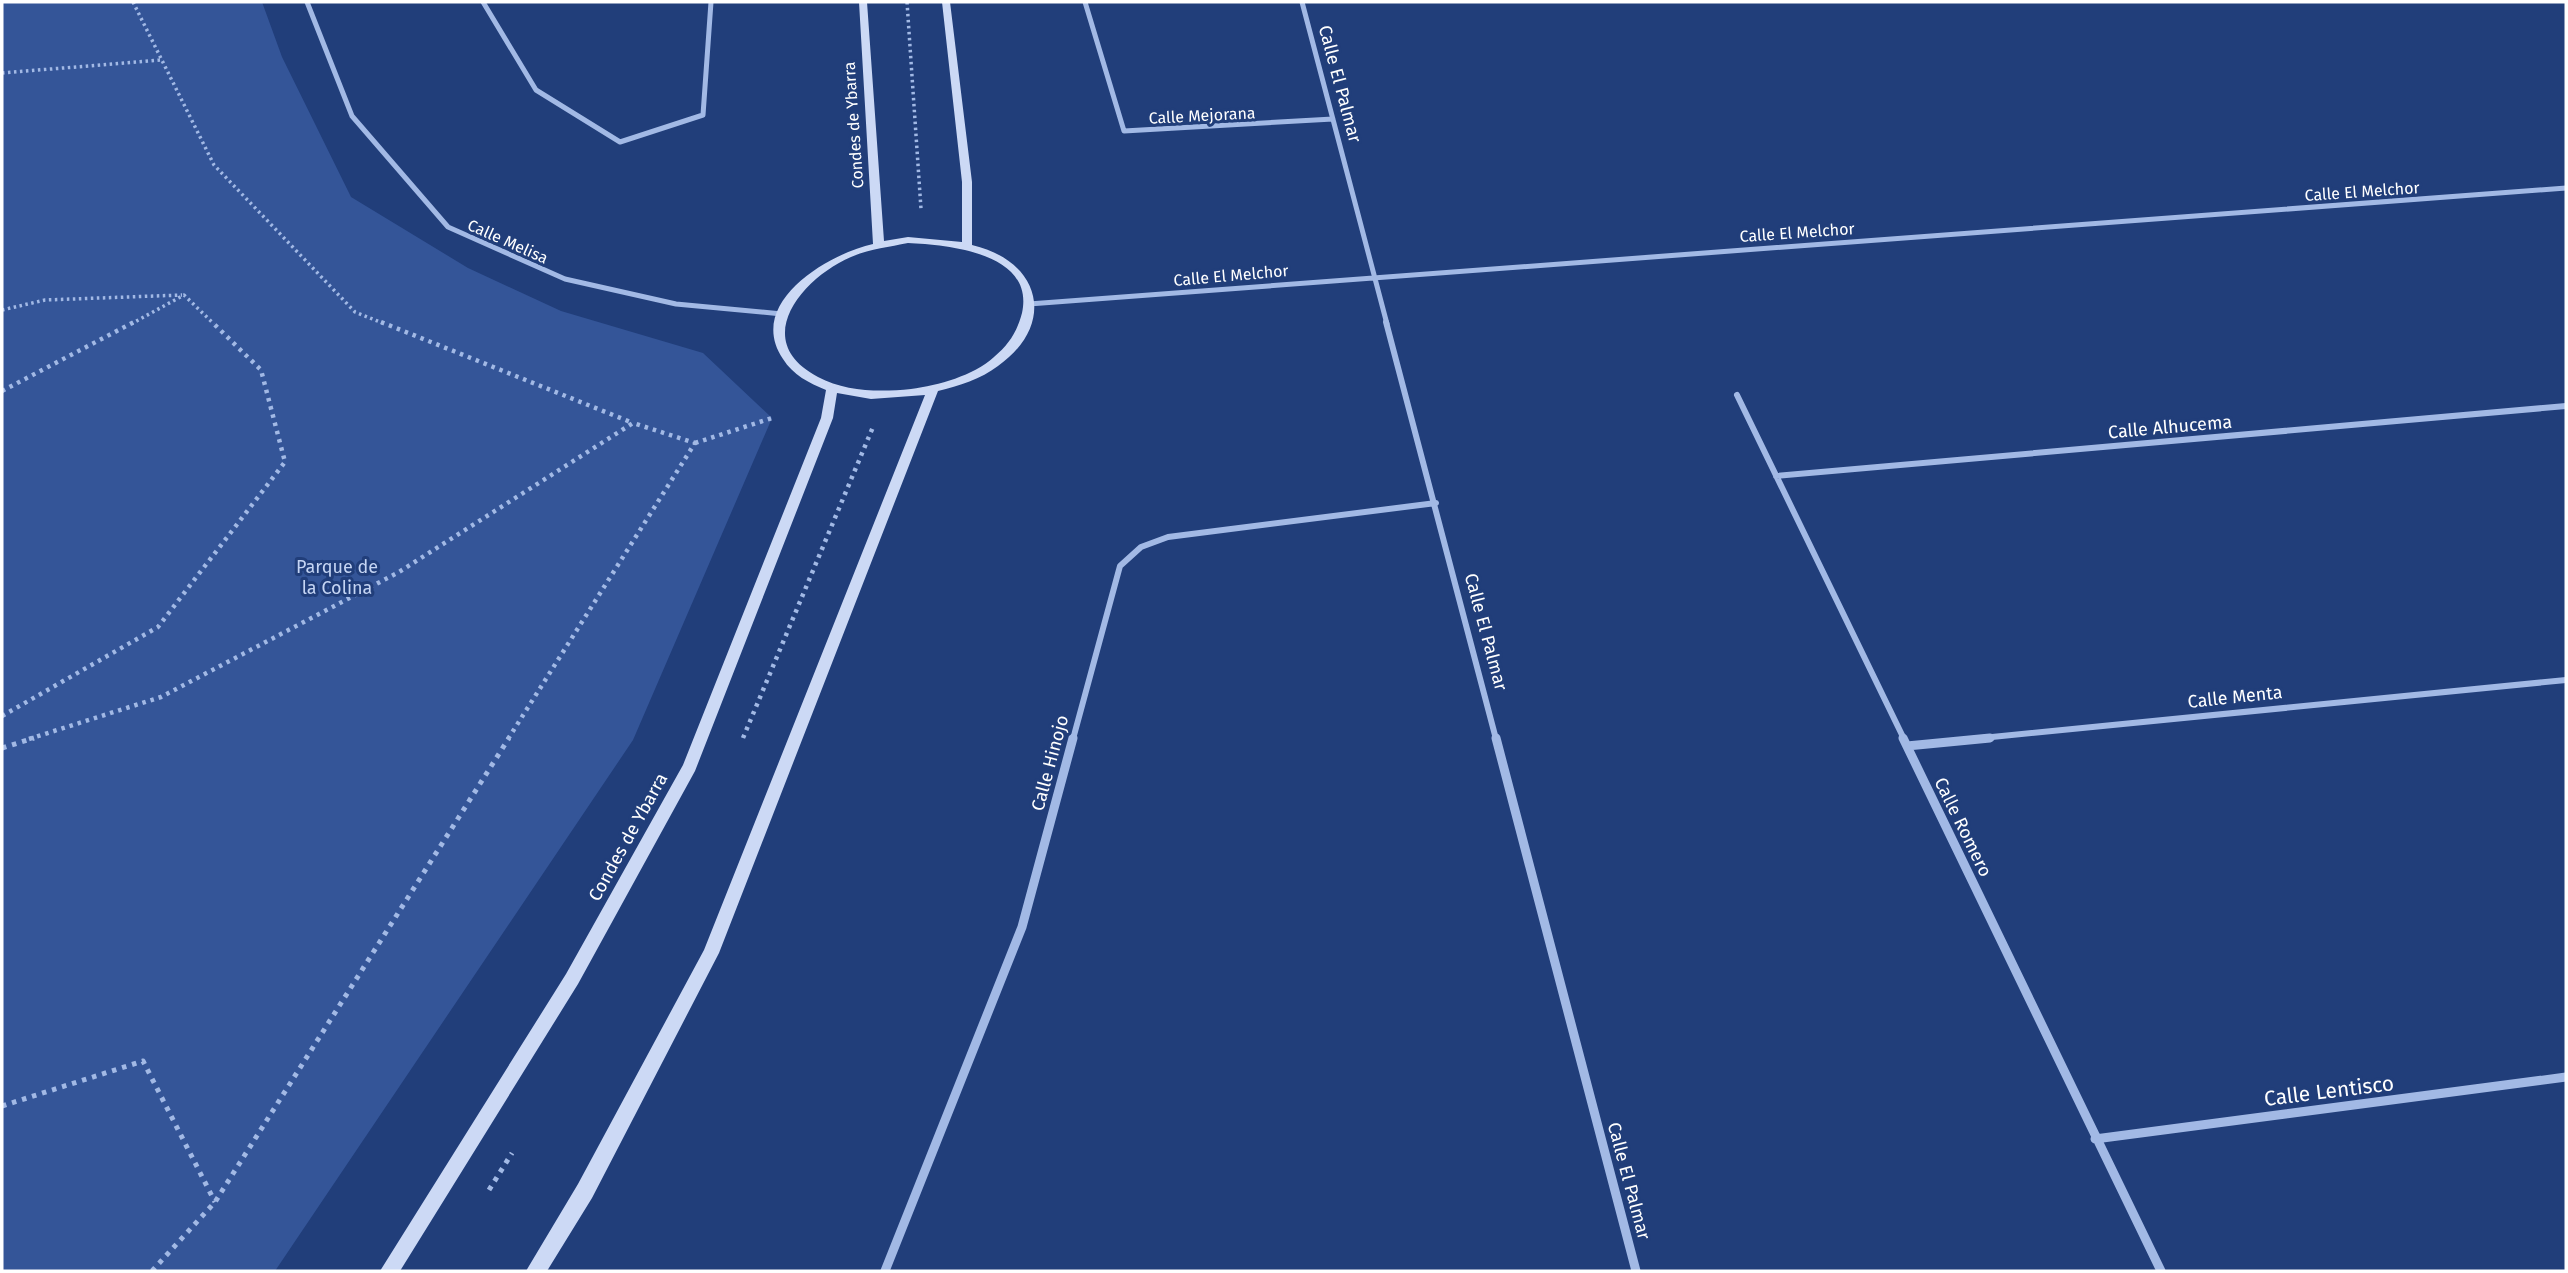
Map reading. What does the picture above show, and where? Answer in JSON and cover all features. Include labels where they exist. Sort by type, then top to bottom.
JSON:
[{"type":"main road","name":"Condes de Ybarra","points":[[863,2],[879,245]]},
{"type":"main road","points":[[946,2],[967,182],[967,244]]},
{"type":"main road","points":[[908,240],[967,244],[992,253],[1012,267],[1025,284],[1029,304],[1023,330],[1004,355],[972,376],[933,390],[898,396],[863,395],[832,389],[810,379],[793,365],[783,349],[780,332],[782,314],[795,292],[817,272],[845,256],[879,245],[908,240]]},
{"type":"main road","name":"Condes de Ybarra","points":[[389,1271],[572,979],[690,767],[827,418],[832,389]]},
{"type":"main road","points":[[536,1271],[586,1191],[711,953],[933,390]]},
{"type":"street","name":"Calle Melisa","points":[[307,2],[352,116],[448,227],[565,279],[676,304],[782,314]]},
{"type":"street","points":[[483,2],[537,90],[620,142],[704,115],[711,2]]},
{"type":"street","name":"Calle Mejorana","points":[[1085,2],[1124,131],[1333,119]]},
{"type":"street","name":"Calle El Palmar","points":[[1302,2],[1636,1271]]},
{"type":"street","name":"Calle El Melchor","points":[[1029,304],[2566,188]]},
{"type":"street","name":"Calle Romero","points":[[1737,395],[2161,1271]]},
{"type":"street","name":"Calle Alhucema","points":[[1776,476],[2566,406]]},
{"type":"street","name":"Calle Hinojo","points":[[885,1271],[1022,927],[1120,566],[1129,553],[1147,543],[1168,537],[1436,503]]},
{"type":"street","name":"Calle Menta","points":[[1907,746],[2566,680]]},
{"type":"street","name":"Calle Lentisco","points":[[2095,1139],[2566,1077]]},
{"type":"path","points":[[133,2],[214,165],[355,312],[634,423],[695,443],[772,418]]},
{"type":"path","points":[[2,73],[162,60]]},
{"type":"path","points":[[2,310],[45,300],[184,295],[261,370],[285,462],[158,627],[2,716]]},
{"type":"path","points":[[2,391],[184,295]]},
{"type":"path","points":[[2,748],[161,697],[399,572],[634,423]]},
{"type":"path","points":[[152,1271],[215,1202],[695,443]]},
{"type":"path","points":[[2,1106],[143,1061],[215,1202]]},
{"type":"green space","name":"Parque de la Colina","points":[[2,2],[262,2],[282,57],[351,197],[468,268],[561,311],[703,353],[772,418],[633,740],[275,1271],[2,1271]]}]
